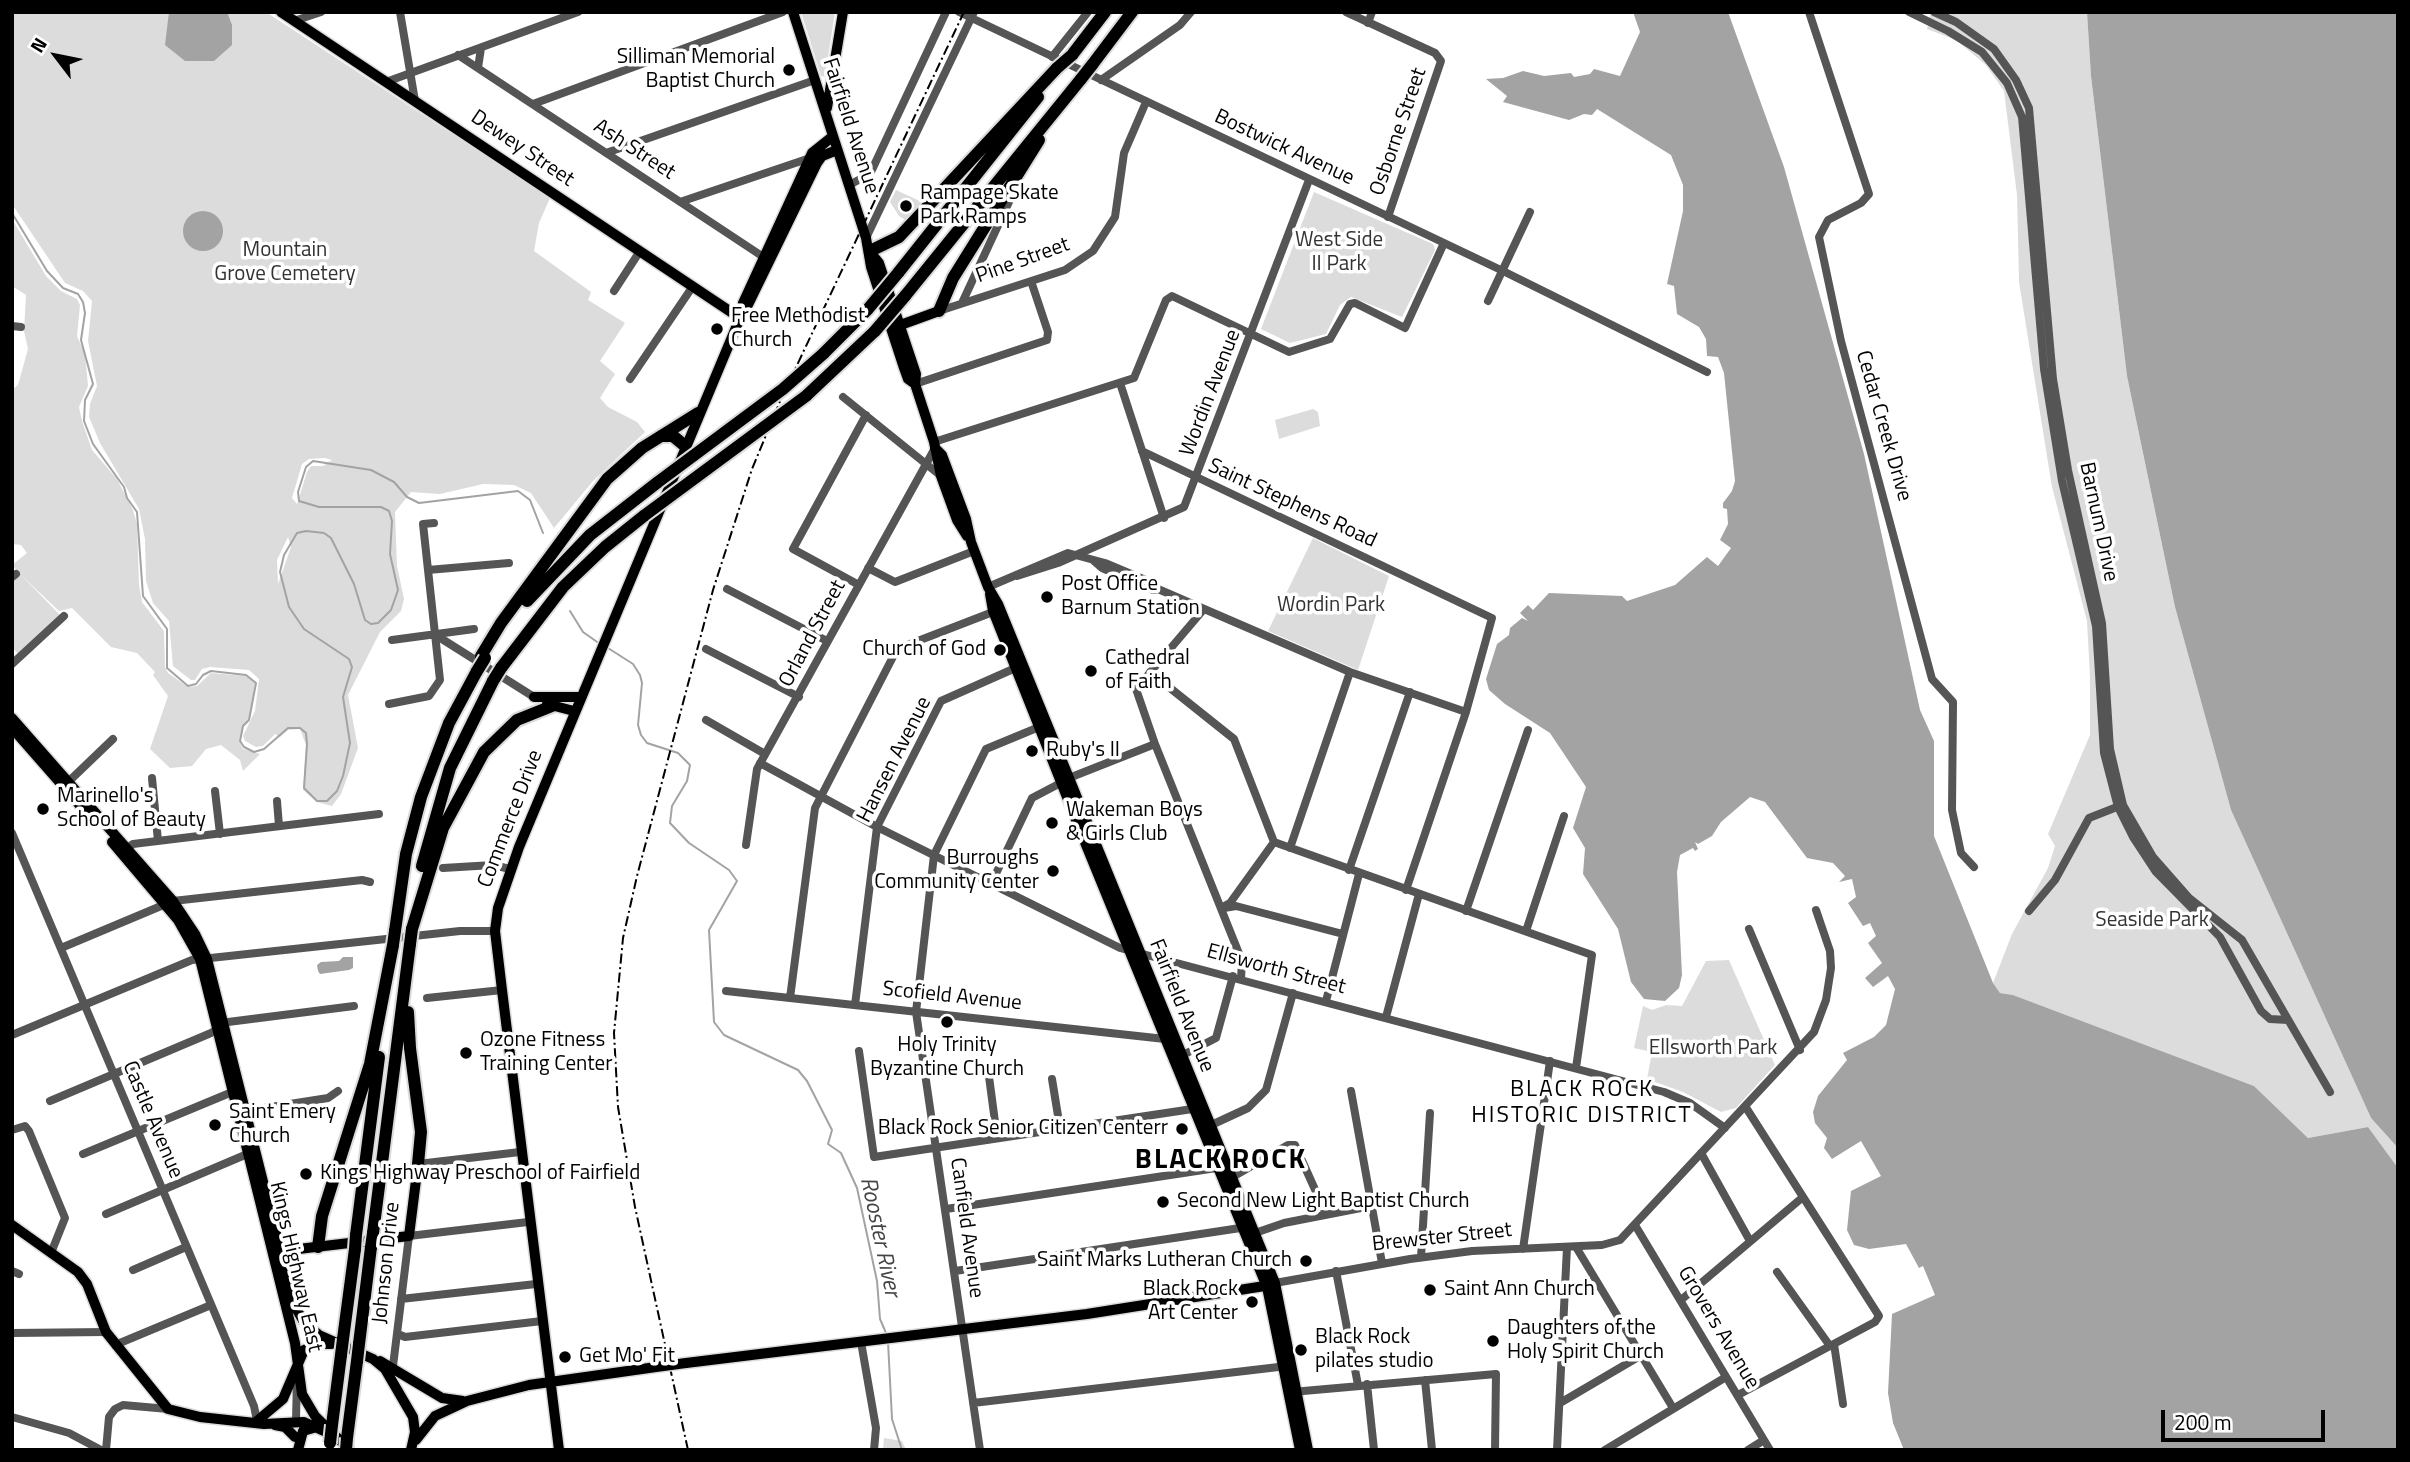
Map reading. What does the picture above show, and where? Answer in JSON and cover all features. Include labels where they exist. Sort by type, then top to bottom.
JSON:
[{"type":"highway","points":[[868,245],[895,240],[1056,65],[1072,55],[1105,12]]},
{"type":"highway","points":[[340,1445],[361,1354],[371,1247],[423,860],[441,795],[462,740],[493,681],[563,587],[605,547],[806,396],[875,331],[1092,65],[1132,12]]},
{"type":"highway","points":[[483,657],[522,606],[561,562],[605,522],[783,389],[868,309],[1056,65]]},
{"type":"highway","points":[[939,311],[960,266],[1080,79]]},
{"type":"highway","points":[[340,1445],[332,1425],[340,1346],[355,1249],[393,945],[406,854],[434,759],[501,623],[601,486],[626,460],[657,437],[698,413]]},
{"type":"highway","points":[[657,437],[673,436],[684,445]]},
{"type":"highway","points":[[412,929],[436,845],[455,803],[489,745],[533,707],[534,697]]},
{"type":"highway","points":[[524,716],[552,706]]},
{"type":"highway","points":[[410,944],[408,1030],[421,1132],[418,1164]]},
{"type":"highway","points":[[318,1247],[322,1216],[370,1064],[393,945]]},
{"type":"main road","name":"Dewey Street","points":[[281,12],[740,318]]},
{"type":"main road","name":"Fairfield Avenue","points":[[793,12],[827,112],[832,137],[868,245],[872,267],[895,327],[908,379],[915,384],[935,445],[940,476],[957,520],[972,546],[1271,1285],[1292,1392],[1300,1450]]},
{"type":"main road","points":[[827,112],[843,12]]},
{"type":"main road","points":[[816,83],[831,85]]},
{"type":"main road","name":"Commerce Drive","points":[[795,201],[810,158],[816,148],[832,137]]},
{"type":"main road","name":"Commerce Drive","points":[[559,1450],[528,1222],[495,931],[501,893],[684,445],[740,318],[750,306],[767,260],[795,201],[820,158],[837,150]]},
{"type":"main road","name":"Pine Street","points":[[895,327],[939,311]]},
{"type":"main road","name":"Fairfield Avenue","points":[[935,445],[942,455],[966,519],[972,546]]},
{"type":"main road","points":[[534,697],[580,696]]},
{"type":"main road","points":[[534,697],[552,706],[574,711]]},
{"type":"main road","name":"Kings Highway East","points":[[13,723],[170,902],[203,959],[276,1251],[306,1404],[340,1445]]},
{"type":"main road","name":"Johnson Drive","points":[[409,1236],[418,1164]]},
{"type":"main road","points":[[12,1225],[78,1272],[87,1284],[106,1332],[168,1409],[200,1417],[285,1427],[295,1437]]},
{"type":"main road","points":[[276,1251],[409,1236]]},
{"type":"main road","name":"Kings Highway East","points":[[276,1251],[299,1314],[315,1333],[361,1354],[388,1373],[409,1408],[415,1427],[411,1448]]},
{"type":"main road","name":"Brewster Street","points":[[467,1401],[548,1382],[887,1340],[1271,1285]]},
{"type":"main road","points":[[257,1422],[283,1399],[298,1359],[310,1346],[340,1346]]},
{"type":"main road","points":[[361,1354],[393,1366],[442,1398],[467,1401]]},
{"type":"main road","name":"Fairfield Avenue","points":[[1292,1392],[1308,1450]]},
{"type":"main road","points":[[411,1448],[431,1419],[467,1401]]},
{"type":"main road","points":[[268,1424],[296,1421],[317,1427],[340,1445]]},
{"type":"main road","points":[[296,1421],[296,1450]]},
{"type":"main road","points":[[296,1450],[303,1430],[317,1427]]},
{"type":"street","points":[[294,21],[321,12]]},
{"type":"street","points":[[400,12],[408,73],[415,101]]},
{"type":"street","points":[[386,82],[578,12]]},
{"type":"street","points":[[533,104],[783,12]]},
{"type":"street","points":[[849,185],[870,174],[946,12]]},
{"type":"street","name":"Bostwick Avenue","points":[[958,12],[972,15],[1056,65],[1101,80],[1503,271],[1707,372]]},
{"type":"street","points":[[1056,65],[1088,12]]},
{"type":"street","points":[[1101,80],[1180,25],[1191,12]]},
{"type":"street","points":[[1346,12],[1368,23],[1372,12]]},
{"type":"street","name":"Cedar Creek Drive","points":[[1809,12],[1869,194],[1861,202],[1828,220],[1819,237],[1841,341],[1932,679],[1953,702],[1952,810],[1961,853],[1974,867]]},
{"type":"street","name":"Barnum Drive","points":[[1911,13],[1982,52],[2007,83],[2022,117],[2044,369],[2062,481],[2096,626],[2104,753],[2121,806],[2133,837],[2162,878],[2220,937],[2261,1012],[2270,1019],[2288,1020]]},
{"type":"street","name":"Barnum Drive","points":[[1933,23],[1936,13],[1956,22],[1994,49],[2017,80],[2029,108],[2053,379],[2068,470],[2102,623],[2110,749],[2121,806],[2147,848],[2175,882],[2242,940],[2330,1092]]},
{"type":"street","points":[[868,245],[972,15]]},
{"type":"street","name":"Osborne Street","points":[[1368,23],[1440,58],[1441,67],[1388,217]]},
{"type":"street","points":[[478,68],[481,48]]},
{"type":"street","name":"Ash Street","points":[[458,55],[767,260]]},
{"type":"street","points":[[606,153],[816,83]]},
{"type":"street","name":"Pine Street","points":[[939,311],[1073,266],[1093,251],[1107,234],[1117,210],[1124,153],[1146,102]]},
{"type":"street","points":[[680,202],[810,158]]},
{"type":"street","points":[[962,303],[1023,175]]},
{"type":"street","name":"Wordin Avenue","points":[[988,587],[1058,564],[1077,553],[1164,518],[1184,507],[1197,479],[1309,180]]},
{"type":"street","points":[[1488,301],[1530,212]]},
{"type":"street","points":[[935,445],[1134,378],[1166,300],[1172,296],[1295,353],[1330,339],[1345,307],[1355,303],[1405,328],[1444,243]]},
{"type":"street","points":[[614,291],[640,251]]},
{"type":"street","points":[[915,384],[1047,341],[1048,332],[1031,281]]},
{"type":"street","points":[[630,379],[693,286]]},
{"type":"street","points":[[1119,383],[1164,518]]},
{"type":"street","points":[[843,397],[940,476]]},
{"type":"street","points":[[859,585],[793,549],[866,415]]},
{"type":"street","name":"Orland Street","points":[[746,845],[760,763],[799,697],[935,445]]},
{"type":"street","name":"Saint Stephens Road","points":[[1142,451],[1492,618],[1466,712]]},
{"type":"street","points":[[389,704],[429,696],[438,687],[440,673],[424,524],[434,523]]},
{"type":"street","points":[[869,568],[895,582],[972,546]]},
{"type":"street","points":[[1077,553],[1155,584],[1158,589],[1350,672],[1466,712],[1406,890]]},
{"type":"street","points":[[428,570],[509,563]]},
{"type":"street","points":[[727,589],[827,641]]},
{"type":"street","points":[[1178,1058],[1216,1038],[1242,961],[1154,744],[1136,689],[1204,608]]},
{"type":"street","points":[[790,998],[815,808],[897,649],[997,610]]},
{"type":"street","points":[[12,664],[64,616]]},
{"type":"street","points":[[392,640],[474,629]]},
{"type":"street","points":[[434,634],[534,697]]},
{"type":"street","points":[[706,649],[799,697]]},
{"type":"street","name":"Hansen Avenue","points":[[855,1005],[877,827],[942,701],[1019,666]]},
{"type":"street","points":[[1150,672],[1234,739],[1274,842],[1592,955],[1576,1068]]},
{"type":"street","points":[[1290,848],[1350,672]]},
{"type":"street","points":[[1349,870],[1410,692]]},
{"type":"street","points":[[706,720],[765,754]]},
{"type":"street","name":"Canfield Avenue","points":[[980,1450],[916,1012],[934,855],[986,749],[1043,725]]},
{"type":"street","points":[[1466,911],[1528,730]]},
{"type":"street","points":[[66,784],[113,740]]},
{"type":"street","points":[[990,884],[1032,798],[1154,744]]},
{"type":"street","name":"Ellsworth Street","points":[[760,763],[877,827],[990,884],[1134,951],[1680,1098],[1724,1128]]},
{"type":"street","points":[[152,778],[158,841]]},
{"type":"street","points":[[215,791],[220,834]]},
{"type":"street","points":[[277,801],[279,826]]},
{"type":"street","points":[[2029,911],[2055,880],[2089,818],[2121,806]]},
{"type":"street","points":[[124,851],[132,844],[379,814]]},
{"type":"street","points":[[1525,931],[1564,816]]},
{"type":"street","name":"Castle Avenue","points":[[12,833],[254,1406],[257,1422]]},
{"type":"street","points":[[1221,908],[1230,903],[1274,842]]},
{"type":"street","points":[[443,868],[493,865],[510,869]]},
{"type":"street","points":[[1325,1001],[1359,874]]},
{"type":"street","points":[[61,948],[170,902],[362,880],[370,882]]},
{"type":"street","points":[[1386,1017],[1419,894]]},
{"type":"street","points":[[1221,908],[1236,906],[1343,934]]},
{"type":"street","name":"Brewster Street","points":[[1271,1285],[1421,1257],[1612,1243],[1635,1224],[1800,1050],[1820,1021],[1831,968],[1830,951],[1816,910]]},
{"type":"street","points":[[1749,929],[1800,1050]]},
{"type":"street","points":[[12,1035],[192,960],[433,933],[495,931]]},
{"type":"street","points":[[427,998],[502,990]]},
{"type":"street","name":"Scofield Avenue","points":[[726,991],[1169,1037]]},
{"type":"street","points":[[1206,1127],[1248,1108],[1266,1090],[1293,993]]},
{"type":"street","points":[[50,1101],[220,1026],[354,1006]]},
{"type":"street","points":[[859,1051],[874,1157],[1198,1108]]},
{"type":"street","points":[[1523,1249],[1550,1061]]},
{"type":"street","points":[[988,1069],[997,1137]]},
{"type":"street","points":[[1052,1079],[1060,1128]]},
{"type":"street","points":[[83,1154],[236,1090]]},
{"type":"street","points":[[241,1112],[328,1098],[338,1091]]},
{"type":"street","points":[[1351,1091],[1382,1263]]},
{"type":"street","points":[[1738,1395],[1875,1322],[1879,1317],[1745,1106]]},
{"type":"street","points":[[1421,1257],[1430,1113]]},
{"type":"street","points":[[12,1130],[25,1126],[65,1218],[51,1253]]},
{"type":"street","points":[[1227,1180],[1288,1145],[1295,1145],[1325,1214]]},
{"type":"street","points":[[418,1164],[520,1152]]},
{"type":"street","points":[[106,1214],[251,1153]]},
{"type":"street","points":[[1701,1153],[1750,1241]]},
{"type":"street","points":[[946,1209],[1222,1167]]},
{"type":"street","points":[[1681,1300],[1803,1197]]},
{"type":"street","points":[[955,1271],[1248,1231],[1371,1206]]},
{"type":"street","points":[[409,1236],[528,1222]]},
{"type":"street","name":"Grovers Avenue","points":[[1635,1224],[1770,1450]]},
{"type":"street","name":"Johnson Drive","points":[[393,1366],[409,1236]]},
{"type":"street","points":[[392,1238],[407,1253]]},
{"type":"street","points":[[133,1270],[186,1247]]},
{"type":"street","points":[[1571,1247],[1673,1408]]},
{"type":"street","points":[[1557,1450],[1571,1247]]},
{"type":"street","points":[[1336,1271],[1374,1450]]},
{"type":"street","points":[[1777,1272],[1832,1345],[1843,1404]]},
{"type":"street","points":[[401,1299],[536,1284]]},
{"type":"street","points":[[115,1345],[211,1305]]},
{"type":"street","points":[[398,1334],[405,1337],[542,1321]]},
{"type":"street","points":[[12,1333],[106,1332]]},
{"type":"street","points":[[862,1342],[876,1428],[874,1450]]},
{"type":"street","points":[[1560,1403],[1640,1356]]},
{"type":"street","points":[[296,1421],[298,1359]]},
{"type":"street","points":[[974,1402],[1287,1366]]},
{"type":"street","points":[[1292,1392],[1496,1374],[1495,1450]]},
{"type":"street","points":[[1605,1450],[1726,1377]]},
{"type":"street","points":[[1425,1380],[1432,1450]]},
{"type":"street","points":[[106,1450],[113,1412],[123,1405],[168,1409]]},
{"type":"street","points":[[12,1417],[69,1433],[101,1450]]},
{"type":"street","points":[[1748,1450],[1764,1440]]},
{"type":"green space","name":"Mountain Grove Cemetery","points":[[12,12],[266,12],[550,198],[539,223],[534,251],[591,292],[588,300],[625,323],[600,361],[615,374],[600,398],[608,407],[637,422],[645,432],[593,481],[554,528],[531,493],[514,485],[483,484],[440,494],[411,492],[395,512],[397,566],[404,599],[401,611],[380,632],[348,695],[358,748],[341,794],[332,806],[317,802],[303,790],[306,745],[300,729],[288,730],[280,737],[275,734],[263,746],[256,747],[245,741],[243,736],[255,711],[259,679],[249,670],[210,667],[202,669],[195,680],[191,680],[173,666],[169,621],[153,603],[146,581],[145,539],[139,509],[100,443],[89,417],[90,404],[97,386],[88,341],[92,301],[83,291],[65,283],[12,204]],"holes":[[[309,459],[332,460],[323,466],[311,466],[307,472],[297,504],[292,498],[302,464]],[[288,537],[291,547],[278,584],[277,560]]]},
{"type":"green space","points":[[801,12],[835,12],[825,77],[821,76]]},
{"type":"green space","name":"Seaside Park","points":[[1931,12],[1950,15],[1953,12],[2087,12],[2091,76],[2127,376],[2175,607],[2231,810],[2371,1118],[2398,1148],[2398,1168],[2368,1127],[2308,1138],[2254,1086],[2013,995],[2000,993],[1993,983],[2012,934],[2048,868],[2055,846],[2048,834],[2090,735],[2087,621],[2052,487],[2019,282],[2017,195],[2004,91],[1986,65],[1956,40],[1927,29]]},
{"type":"green space","name":"Rampage Skate Park Ramps","points":[[896,190],[924,203],[907,221],[899,216],[890,202]]},
{"type":"green space","name":"West Side II Park","points":[[1314,192],[1433,244],[1435,250],[1402,317],[1351,297],[1340,305],[1326,334],[1290,343],[1261,329]]},
{"type":"green space","points":[[12,219],[46,276],[61,291],[77,299],[80,305],[77,336],[85,354],[88,386],[79,407],[82,421],[92,450],[117,479],[133,510],[137,524],[142,602],[164,631],[165,667],[168,673],[188,687],[197,686],[211,673],[246,676],[255,683],[249,719],[243,726],[239,741],[243,749],[260,754],[243,771],[240,760],[221,745],[206,749],[192,766],[170,768],[150,749],[168,696],[153,675],[155,672],[137,653],[111,647],[72,608],[59,611],[21,575],[61,616],[18,654],[12,647],[12,581],[20,574],[12,565],[27,553],[21,545],[12,544],[12,390],[18,385],[28,349],[24,331],[26,295],[12,286]]},
{"type":"green space","points":[[1313,409],[1318,412],[1320,426],[1279,439],[1275,420]]},
{"type":"green space","name":"Wordin Park","points":[[1313,538],[1389,576],[1358,670],[1268,631]]},
{"type":"green space","name":"Ellsworth Park","points":[[1729,960],[1775,1065],[1736,1108],[1721,1112],[1683,1092],[1647,1079],[1652,1052],[1634,1048],[1643,1006],[1652,1010],[1666,1005],[1682,1006],[1706,961]]},
{"type":"green space","points":[[884,1438],[902,1441],[906,1450],[883,1450]]},
{"type":"shaded area","points":[[169,12],[227,12],[232,25],[232,45],[214,61],[185,61],[165,45]]},
{"type":"shaded area","points":[[1633,12],[1728,12],[1784,167],[1864,454],[1920,710],[1934,741],[1934,836],[1993,983],[2000,993],[2013,995],[2254,1086],[2308,1138],[2368,1127],[2398,1168],[2398,1450],[1904,1450],[1893,1423],[1888,1393],[1892,1314],[1935,1295],[1923,1266],[1919,1268],[1906,1244],[1869,1249],[1854,1245],[1847,1230],[1851,1191],[1881,1176],[1861,1141],[1832,1159],[1824,1148],[1827,1138],[1815,1123],[1813,1112],[1818,1096],[1847,1060],[1843,1053],[1874,1037],[1886,1025],[1895,989],[1888,976],[1873,987],[1865,978],[1882,963],[1868,943],[1876,936],[1870,923],[1863,926],[1848,903],[1856,897],[1852,879],[1839,882],[1845,876],[1833,863],[1807,858],[1765,802],[1750,797],[1721,822],[1712,836],[1698,844],[1695,842],[1698,849],[1695,851],[1693,848],[1680,855],[1677,872],[1682,975],[1679,988],[1665,1001],[1644,999],[1631,982],[1618,929],[1583,874],[1585,848],[1573,828],[1586,787],[1550,733],[1505,704],[1489,690],[1486,679],[1497,644],[1509,635],[1510,628],[1522,618],[1528,621],[1520,613],[1528,605],[1533,610],[1549,593],[1622,596],[1627,601],[1675,585],[1707,557],[1718,566],[1731,548],[1720,540],[1728,524],[1727,509],[1723,508],[1723,503],[1732,491],[1735,481],[1724,373],[1718,357],[1707,356],[1706,339],[1699,327],[1677,314],[1674,286],[1667,284],[1683,211],[1683,185],[1671,155],[1597,109],[1592,115],[1584,114],[1569,120],[1503,102],[1507,96],[1486,79],[1503,78],[1523,71],[1544,76],[1571,73],[1574,77],[1590,74],[1594,69],[1620,76],[1640,32]]},
{"type":"shaded area","points":[[2087,12],[2398,12],[2398,1148],[2371,1118],[2231,810],[2175,607],[2127,376],[2091,76]]},
{"type":"shaded area","points":[[203,211],[211,212],[217,217],[222,223],[222,239],[217,245],[211,250],[203,251],[195,250],[189,245],[184,239],[183,231],[184,223],[189,217],[195,212]]},
{"type":"shaded area","points":[[343,957],[353,957],[353,968],[320,974],[318,971],[317,965],[321,962],[339,961]]},
{"type":"waterway","name":"Rooster River","points":[[12,213],[47,271],[63,288],[78,294],[83,302],[85,313],[81,340],[93,384],[85,400],[84,421],[93,444],[124,487],[127,498],[137,512],[143,596],[167,629],[167,668],[188,686],[196,684],[203,675],[211,671],[246,675],[256,683],[249,720],[243,726],[240,741],[244,747],[254,752],[264,749],[288,728],[300,728],[306,733],[307,744],[304,788],[317,801],[327,801],[337,791],[343,776],[350,743],[343,697],[352,667],[349,659],[304,629],[289,607],[280,572],[284,555],[297,533],[324,533],[331,538],[354,584],[365,620],[371,624],[378,623],[391,610],[398,590],[390,554],[392,521],[389,511],[381,507],[319,507],[299,501],[298,492],[306,467],[313,461],[371,470],[394,482],[407,497],[419,503],[518,491],[530,500],[543,533]]},
{"type":"waterway","name":"Rooster River","points":[[570,611],[583,632],[600,644]]},
{"type":"waterway","name":"Rooster River","points":[[608,648],[633,664],[640,675],[642,683],[638,725],[641,735],[647,743],[678,753],[690,765],[687,781],[672,806],[670,823],[689,843],[729,870],[737,881],[709,930],[714,1022],[724,1035],[798,1070],[807,1081],[832,1130],[828,1144],[841,1153],[857,1188],[877,1281],[880,1319],[886,1333]]},
{"type":"waterway","name":"Rooster River","points":[[888,1342],[892,1419],[902,1450]]},
{"type":"railway","points":[[688,1450],[635,1207],[618,1107],[614,1033],[623,938],[713,590],[752,469],[781,399],[964,12]]},
{"type":"place","name":"Silliman Memorial Baptist Church","points":[[789,70]]},
{"type":"place","name":"Rampage Skate Park Ramps","points":[[906,206]]},
{"type":"place","name":"Free Methodist Church","points":[[717,329]]},
{"type":"place","name":"Post Office Barnum Station","points":[[1047,597]]},
{"type":"place","name":"Church of God","points":[[1000,650]]},
{"type":"place","name":"Cathedral of Faith","points":[[1091,671]]},
{"type":"place","name":"Ruby's II","points":[[1032,751]]},
{"type":"place","name":"Marinello's School of Beauty","points":[[43,809]]},
{"type":"place","name":"Wakeman Boys & Girls Club","points":[[1052,823]]},
{"type":"place","name":"Burroughs Community Center","points":[[1053,871]]},
{"type":"place","name":"Holy Trinity Byzantine Church","points":[[947,1022]]},
{"type":"place","name":"Ozone Fitness Training Center","points":[[466,1053]]},
{"type":"place","name":"Saint Emery Church","points":[[215,1125]]},
{"type":"place","name":"Black Rock Senior Citizen Centerr","points":[[1182,1129]]},
{"type":"place","name":"Kings Highway Preschool of Fairfield","points":[[306,1174]]},
{"type":"place","name":"Second New Light Baptist Church","points":[[1163,1202]]},
{"type":"place","name":"Saint Marks Lutheran Church","points":[[1306,1261]]},
{"type":"place","name":"Saint Ann Church","points":[[1430,1290]]},
{"type":"place","name":"Black Rock Art Center","points":[[1252,1302]]},
{"type":"place","name":"Daughters of the Holy Spirit Church","points":[[1493,1341]]},
{"type":"place","name":"Black Rock pilates studio","points":[[1301,1350]]},
{"type":"place","name":"Get Mo' Fit","points":[[565,1357]]},
{"type":"district","name":"BLACK ROCK HISTORIC DISTRICT","points":[[1582,1103]]},
{"type":"district","name":"BLACK ROCK","points":[[1221,1161]]}]
